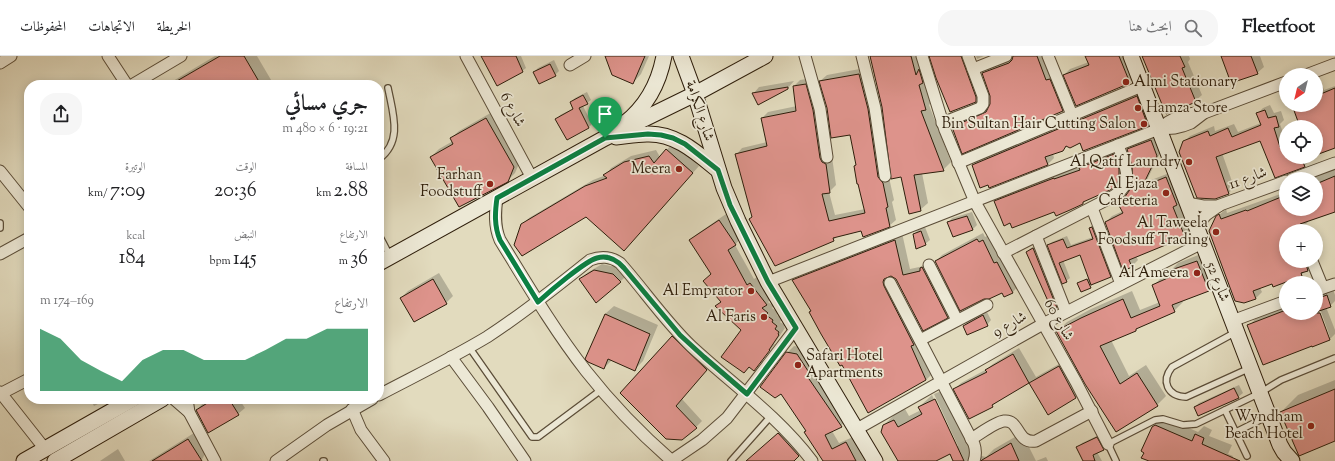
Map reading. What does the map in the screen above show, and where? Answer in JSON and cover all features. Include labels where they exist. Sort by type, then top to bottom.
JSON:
[{"type":"main road","points":[[605,138],[627,121],[646,102],[658,79],[664,56]]},
{"type":"main road","name":"شارع الكرامة","points":[[681,56],[695,94],[730,205],[768,282],[875,461]]},
{"type":"main road","points":[[385,260],[605,138],[695,94],[765,56]]},
{"type":"main road","name":"شارع 52","points":[[1130,56],[1269,416],[1284,452],[1292,461]]},
{"type":"main road","points":[[605,138],[648,134],[667,136],[685,144],[718,170]]},
{"type":"main road","points":[[55,461],[120,415],[129,404]]},
{"type":"main road","points":[[24,461],[45,449],[120,415],[149,404]]},
{"type":"street","points":[[0,63],[11,56]]},
{"type":"street","points":[[108,56],[124,80]]},
{"type":"street","points":[[140,80],[181,56]]},
{"type":"street","name":"شارع 6","points":[[466,56],[532,178]]},
{"type":"street","points":[[570,65],[585,56]]},
{"type":"street","points":[[805,56],[820,109],[827,157]]},
{"type":"street","points":[[862,56],[875,108],[885,176]]},
{"type":"street","name":"شارع 60","points":[[922,56],[942,123],[975,202],[1092,411],[1108,444]]},
{"type":"street","points":[[942,123],[980,108],[983,104],[983,96],[968,56]]},
{"type":"street","points":[[973,69],[1006,56]]},
{"type":"street","points":[[1048,56],[1072,115]]},
{"type":"street","points":[[1323,69],[1335,64]]},
{"type":"street","points":[[768,282],[1159,129],[1175,128],[1191,123],[1204,113],[1279,85]]},
{"type":"street","points":[[958,163],[1142,86]]},
{"type":"street","points":[[1004,253],[1116,195],[1125,187],[1127,177],[1118,145]]},
{"type":"street","points":[[1311,172],[1335,163]]},
{"type":"street","points":[[0,171],[24,201]]},
{"type":"street","name":"شارع 11","points":[[1196,228],[1206,215],[1220,206],[1279,184]]},
{"type":"street","points":[[497,198],[496,224],[498,236],[538,302],[601,390],[635,426],[672,461],[702,440],[727,418],[747,394],[796,328]]},
{"type":"street","name":"شارع 11","points":[[1187,203],[1203,206],[1220,206]]},
{"type":"street","points":[[1092,208],[1121,284]]},
{"type":"street","points":[[1036,236],[1066,312]]},
{"type":"street","points":[[0,254],[24,241]]},
{"type":"street","name":"شارع 9","points":[[857,429],[1043,324],[1202,243]]},
{"type":"street","points":[[384,392],[451,358],[504,326],[538,302],[590,260],[602,257],[615,260],[624,268],[680,335],[771,416],[801,447],[812,461]]},
{"type":"street","points":[[929,265],[957,320]]},
{"type":"street","points":[[890,283],[971,439],[976,450],[974,461]]},
{"type":"street","points":[[1323,288],[1335,284]]},
{"type":"street","points":[[1234,326],[1279,304]]},
{"type":"street","points":[[920,340],[987,305]]},
{"type":"street","points":[[451,358],[488,406],[525,461]]},
{"type":"street","points":[[24,381],[0,393],[45,449]]},
{"type":"street","points":[[180,404],[189,412]]},
{"type":"street","points":[[188,404],[189,412],[212,460]]},
{"type":"street","points":[[276,461],[327,425],[362,404]]},
{"type":"street","points":[[352,409],[361,430],[384,461]]},
{"type":"street","points":[[971,439],[1000,422],[1008,421],[1015,425],[1023,439],[1027,441],[1036,441],[1092,411]]},
{"type":"lane","points":[[384,155],[394,140],[394,124],[388,88]]},
{"type":"lane","points":[[0,223],[0,228]]},
{"type":"lane","points":[[1234,326],[1172,367],[1168,372],[1166,380],[1168,387],[1172,393],[1178,396],[1186,397],[1250,368]]},
{"type":"lane","points":[[469,347],[532,437],[538,437],[601,390]]},
{"type":"lane","points":[[1116,461],[1108,444],[1155,420],[1163,419],[1177,424],[1190,426],[1202,422],[1260,393],[1281,380],[1335,358]]},
{"type":"lane","points":[[1225,410],[1247,456]]},
{"type":"lane","points":[[731,461],[771,416]]},
{"type":"lane","points":[[1236,432],[1269,416]]},
{"type":"building","points":[[220,56],[244,56],[258,80],[179,80]]},
{"type":"building","points":[[481,56],[516,56],[523,72],[497,86]]},
{"type":"building","points":[[605,56],[645,56],[633,84],[612,75]]},
{"type":"building","points":[[870,56],[911,56],[916,75],[919,69],[923,83],[919,85],[926,110],[921,111],[944,171],[914,175],[921,211],[909,214],[901,177],[891,179],[882,107]]},
{"type":"building","points":[[929,56],[961,56],[976,97],[976,102],[950,112]]},
{"type":"building","points":[[1013,56],[1037,56],[1046,80],[1050,79],[1063,111],[962,154],[952,127],[986,112],[990,104],[990,96],[982,73],[1009,63]]},
{"type":"building","points":[[1085,56],[1119,56],[1130,83],[1076,106],[1063,75],[1089,65]]},
{"type":"building","points":[[1142,56],[1180,56],[1185,67],[1182,68],[1196,102],[1166,114]]},
{"type":"building","points":[[1221,56],[1251,56],[1258,74],[1231,83]]},
{"type":"building","points":[[550,64],[556,76],[539,84],[533,72]]},
{"type":"building","points":[[859,74],[868,109],[878,177],[883,183],[888,207],[886,208],[890,227],[863,237],[861,231],[833,238],[834,241],[775,266],[749,219],[752,217],[735,154],[767,146],[761,118],[796,111],[793,86],[806,84],[813,110],[820,158],[822,162],[826,164],[830,193],[822,194],[829,221],[865,213],[857,184],[854,166],[856,165],[850,135],[831,138],[827,108],[819,81]]},
{"type":"building","points":[[788,87],[788,89],[758,105],[752,93]]},
{"type":"building","points":[[1335,88],[1335,148],[1323,152],[1323,120],[1297,120],[1295,112],[1323,112],[1323,93]]},
{"type":"building","points":[[583,95],[588,104],[579,108],[589,128],[567,140],[555,119],[573,109],[570,102]]},
{"type":"building","points":[[1137,96],[1148,126],[1083,151],[1080,143],[1070,148],[1066,146],[1063,151],[1045,157],[1048,165],[989,188],[988,185],[980,188],[972,165]]},
{"type":"building","points":[[1265,110],[1268,118],[1276,116],[1279,127],[1274,128],[1279,144],[1279,164],[1304,164],[1305,167],[1291,172],[1279,172],[1279,177],[1275,178],[1260,141],[1216,157],[1229,194],[1215,199],[1197,198],[1179,152],[1183,141],[1208,131],[1210,136],[1228,128],[1232,137],[1261,125],[1256,113]]},
{"type":"building","points":[[486,118],[514,167],[508,182],[459,207],[430,157],[453,144],[450,138]]},
{"type":"building","points":[[1151,140],[1157,156],[1142,187],[1166,177],[1177,205],[1173,207],[1185,237],[1129,260],[1132,267],[1123,271],[1105,222],[1123,213],[1117,202],[1124,198],[1133,183],[1132,166],[1127,149]]},
{"type":"building","points":[[666,149],[693,173],[624,251],[586,217],[522,256],[514,245],[521,224],[585,186],[607,178],[603,175],[624,162],[649,156],[654,163]]},
{"type":"building","points":[[1114,154],[1119,169],[1119,179],[1115,187],[1056,216],[1054,212],[1012,228],[1010,223],[1004,226],[994,201],[1054,178],[1080,170],[1079,168]]},
{"type":"building","points":[[1335,176],[1335,212],[1300,224],[1279,224],[1279,268],[1307,268],[1308,271],[1301,273],[1302,276],[1279,276],[1279,285],[1273,287],[1272,284],[1253,291],[1256,299],[1244,303],[1235,301],[1209,231],[1216,216],[1219,214],[1221,219],[1246,210],[1247,211],[1279,198],[1279,216],[1323,216],[1323,181]]},
{"type":"building","points":[[967,216],[973,230],[953,237],[947,222]]},
{"type":"building","points":[[719,220],[736,245],[728,250],[747,285],[750,283],[767,305],[762,308],[768,313],[766,315],[773,320],[772,322],[777,326],[775,329],[779,332],[779,335],[770,350],[754,371],[749,367],[744,373],[721,357],[741,330],[715,306],[721,302],[703,281],[711,274],[689,240]]},
{"type":"building","points":[[1092,227],[1111,277],[1091,285],[1080,255],[1059,263],[1067,282],[1062,284],[1047,245],[1063,239],[1067,248],[1093,239],[1089,228]]},
{"type":"building","points":[[921,231],[926,245],[916,249],[913,234]]},
{"type":"building","points":[[977,239],[979,242],[983,240],[994,263],[997,262],[1013,293],[1004,297],[1002,293],[989,299],[984,299],[960,311],[935,261]]},
{"type":"building","points":[[895,240],[903,275],[920,271],[920,268],[922,267],[948,318],[923,331],[896,279],[891,276],[884,279],[884,286],[914,345],[911,346],[926,380],[868,413],[842,365],[840,366],[821,334],[809,312],[811,311],[792,280]]},
{"type":"building","points":[[1033,248],[1057,308],[1052,310],[1026,252]]},
{"type":"building","points":[[1197,261],[1209,291],[1172,305],[1175,312],[1136,329],[1136,331],[1100,346],[1120,384],[1137,373],[1158,406],[1116,432],[1085,384],[1056,331],[1123,299],[1131,318],[1160,306],[1152,285],[1170,277],[1168,271]]},
{"type":"building","points":[[594,270],[613,274],[621,282],[596,303],[579,279]]},
{"type":"building","points":[[433,279],[447,304],[414,322],[400,298]]},
{"type":"building","points":[[1087,279],[1091,288],[1081,292],[1077,283]]},
{"type":"building","points":[[1327,295],[1331,307],[1323,310],[1323,296]]},
{"type":"building","points":[[1279,313],[1279,320],[1323,320],[1330,340],[1263,365],[1247,325]]},
{"type":"building","points":[[605,314],[650,334],[635,371],[608,359],[604,369],[588,362],[585,359]]},
{"type":"building","points":[[983,315],[988,326],[967,335],[963,326]]},
{"type":"building","points":[[672,336],[707,370],[676,406],[697,428],[682,440],[666,439],[620,393]]},
{"type":"building","points":[[786,352],[797,354],[810,374],[807,376],[842,427],[825,435],[832,449],[846,442],[856,461],[823,461],[804,432],[806,431],[781,394],[775,398],[760,387]]},
{"type":"building","points":[[1013,354],[1029,383],[992,405],[993,407],[969,419],[953,389],[987,372],[985,370]]},
{"type":"building","points":[[1059,366],[1076,398],[1048,415],[1029,383]]},
{"type":"building","points":[[1234,388],[1239,398],[1198,416],[1194,407]]},
{"type":"building","name":"Wyndham Beach Hotel","points":[[1335,389],[1335,441],[1299,456],[1280,412]]},
{"type":"building","points":[[935,399],[964,461],[953,461],[950,454],[936,461],[898,461],[881,432],[883,425],[894,420],[898,427],[922,414],[918,407]]},
{"type":"building","points":[[206,404],[232,404],[239,415],[208,433],[196,410]]},
{"type":"building","points":[[1155,425],[1192,441],[1195,434],[1204,438],[1202,444],[1240,461],[1149,461],[1141,458],[1144,453],[1141,451],[1152,427]]},
{"type":"building","points":[[778,433],[799,456],[794,461],[746,461]]},
{"type":"building","points":[[1097,437],[1104,450],[1093,455],[1095,461],[1083,461],[1076,447]]},
{"type":"building","points":[[188,439],[202,461],[152,461]]},
{"type":"building","points":[[1011,443],[1019,461],[981,461],[982,460]]},
{"type":"place","name":"Almi Stationary","points":[[1126,82]]},
{"type":"place","name":"Hamza Store","points":[[1138,108]]},
{"type":"place","name":"Bin Sultan Hair Cutting Salon","points":[[1144,124]]},
{"type":"place","name":"Al Qatif Laundry","points":[[1189,162]]},
{"type":"place","name":"Meera","points":[[679,169]]},
{"type":"place","name":"Farhan Foodstuff","points":[[490,184]]},
{"type":"place","name":"Al Ejaza Cafeteria","points":[[1166,193]]},
{"type":"place","name":"Al Taweela Foodsuff Trading","points":[[1216,232]]},
{"type":"place","name":"Al Ameera","points":[[1197,273]]},
{"type":"place","name":"Al Emprator","points":[[751,291]]},
{"type":"place","name":"Al Faris","points":[[764,317]]},
{"type":"place","name":"Safari Hotel Apartments","points":[[798,365]]},
{"type":"place","name":"Wyndham Beach Hotel","points":[[1311,426]]},
{"type":"route","points":[[648,134],[673,138],[685,144],[718,170],[730,205],[768,282],[796,328],[747,394],[680,335],[620,263],[609,257],[590,260],[538,302],[500,240],[496,224],[497,198],[605,138],[648,134]]}]
